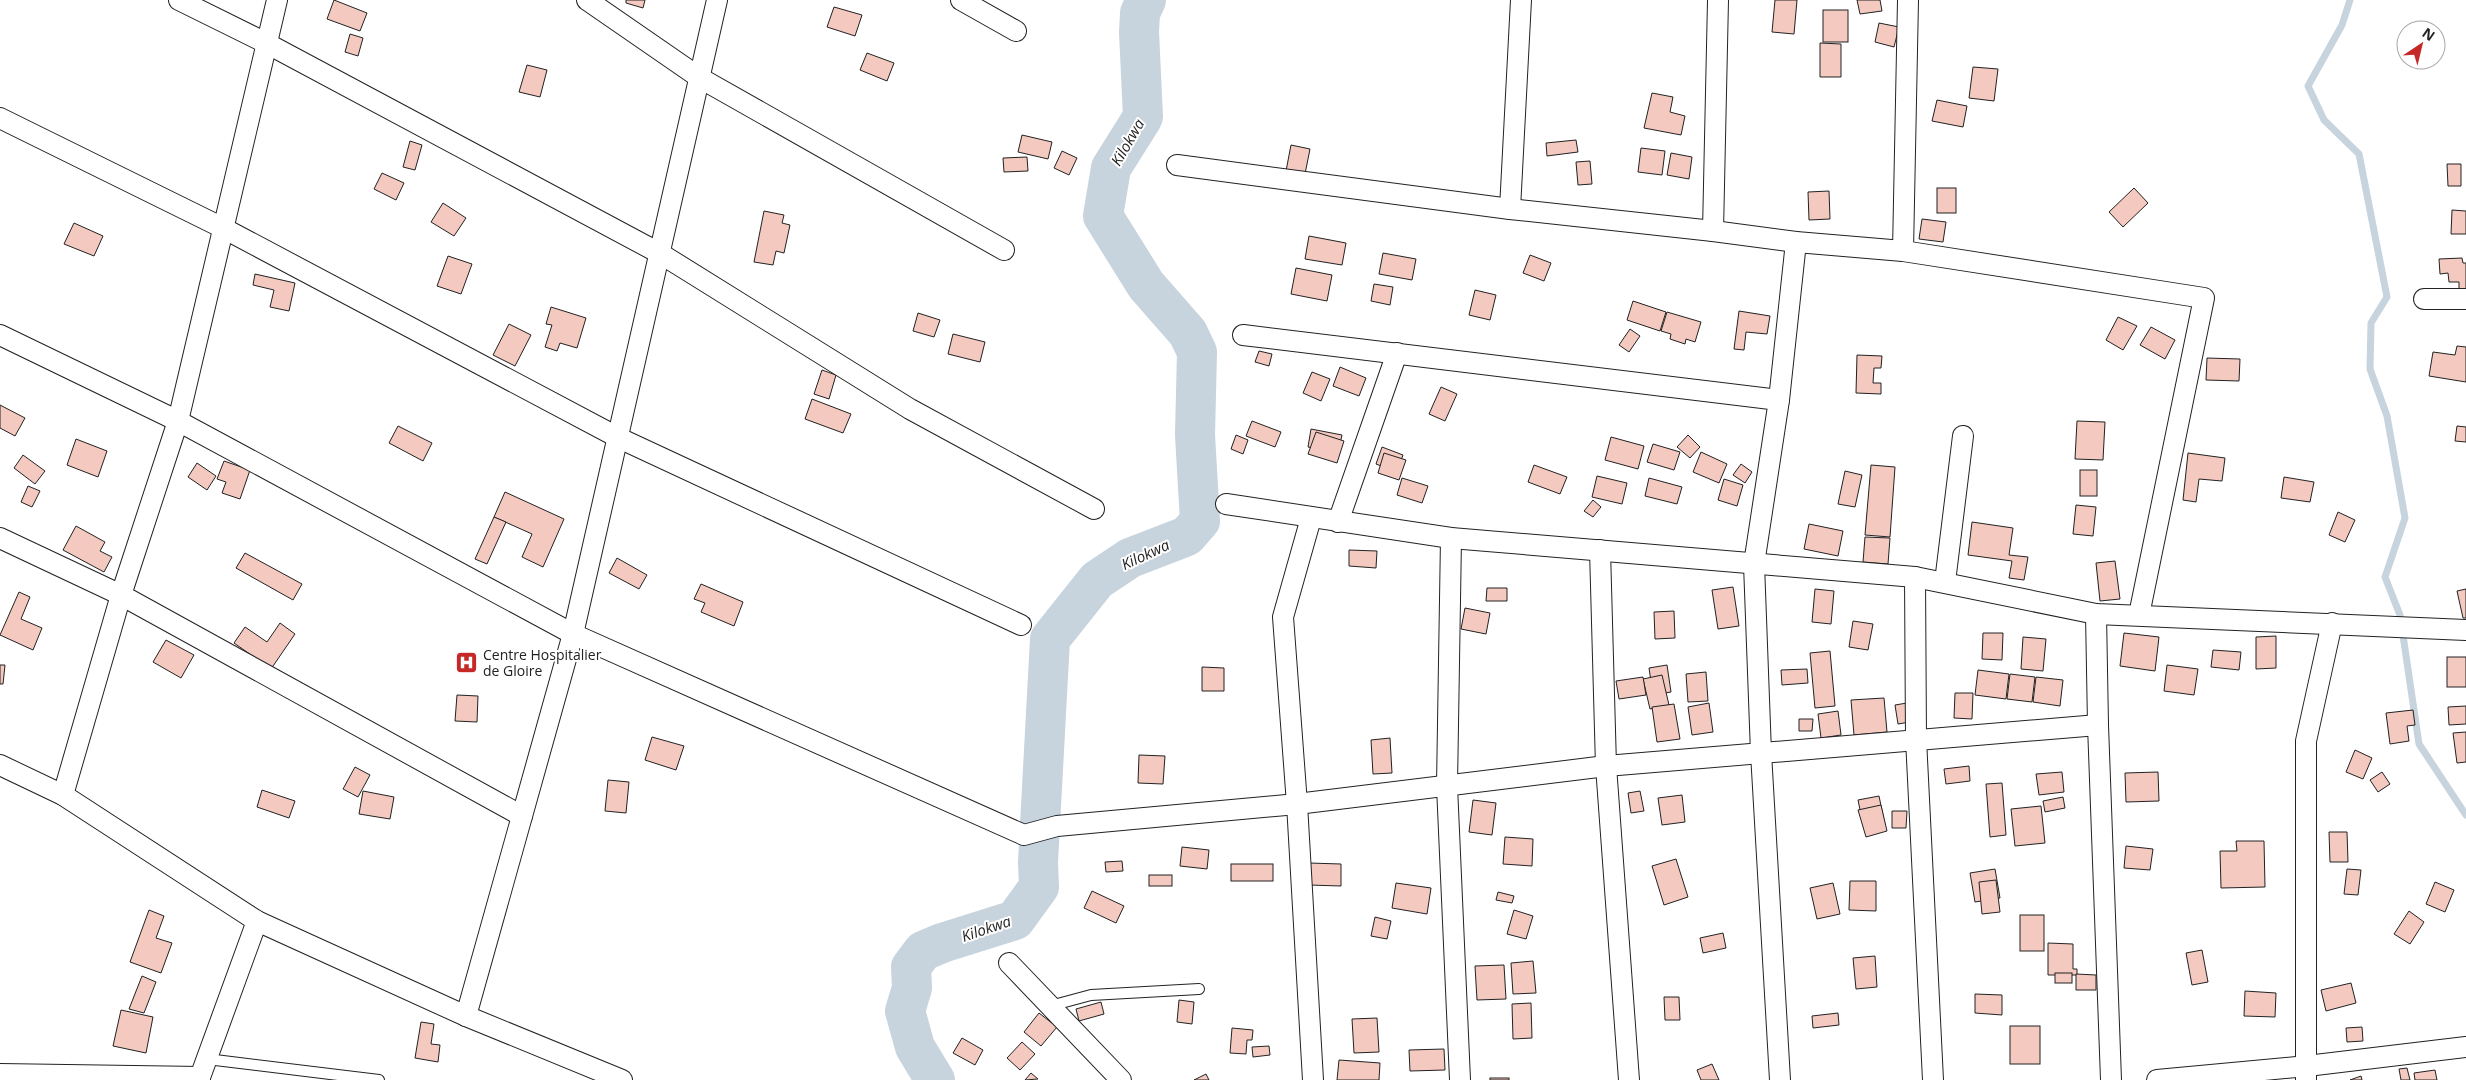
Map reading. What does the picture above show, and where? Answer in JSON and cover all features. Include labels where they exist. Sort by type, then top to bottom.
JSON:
[{"type":"street","points":[[179,0],[268,44],[661,254],[910,410],[1094,509]]},
{"type":"street","points":[[63,795],[122,596],[178,421],[277,0]]},
{"type":"street","points":[[587,0],[700,78],[1004,250]]},
{"type":"street","points":[[466,1016],[573,634],[661,254],[717,0]]},
{"type":"street","points":[[961,0],[1016,31]]},
{"type":"street","points":[[1510,209],[1521,0]]},
{"type":"street","points":[[1713,230],[1718,0]]},
{"type":"street","points":[[1903,251],[1908,0]]},
{"type":"street","points":[[0,118],[223,228],[619,438],[1021,625]]},
{"type":"street","points":[[1177,165],[1510,209],[1713,230],[1796,242],[1903,251],[2204,298],[2139,615]]},
{"type":"street","points":[[1780,1080],[1762,753],[1754,564],[1778,400],[1796,242]]},
{"type":"street","points":[[2424,299],[2466,299]]},
{"type":"street","points":[[0,335],[178,421],[573,634],[1024,836],[1057,826],[1297,804],[1606,766],[2098,725]]},
{"type":"street","points":[[1243,335],[1778,400]]},
{"type":"street","points":[[1338,522],[1397,353]]},
{"type":"street","points":[[1945,582],[1963,436]]},
{"type":"street","points":[[1226,504],[1451,538],[1915,577],[2096,614],[2466,630]]},
{"type":"street","points":[[1310,518],[1283,617],[1297,804],[1313,1080]]},
{"type":"street","points":[[0,538],[122,596],[522,816]]},
{"type":"street","points":[[1451,538],[1447,786],[1460,1080]]},
{"type":"street","points":[[1600,550],[1606,766],[1629,1080]]},
{"type":"street","points":[[1915,577],[1916,739],[1933,1080]]},
{"type":"street","points":[[2096,614],[2098,725],[2111,1080]]},
{"type":"street","points":[[2306,1073],[2306,741],[2332,623]]},
{"type":"street","points":[[0,765],[63,795],[257,921],[466,1016],[622,1080]]},
{"type":"street","points":[[0,1074],[202,1072],[257,921]]},
{"type":"street","points":[[1009,963],[1050,1006],[1111,1077]]},
{"type":"street","points":[[2157,1080],[2306,1073],[2466,1047]]},
{"type":"lane","points":[[1050,1006],[1091,995],[1199,989]]},
{"type":"lane","points":[[202,1072],[379,1080]]},
{"type":"building","points":[[334,0],[367,13],[360,31],[327,19]]},
{"type":"building","points":[[626,0],[645,0],[643,8],[626,3]]},
{"type":"building","points":[[1775,0],[1797,0],[1794,34],[1772,32]]},
{"type":"building","points":[[1857,0],[1880,0],[1882,11],[1860,14]]},
{"type":"building","points":[[834,7],[862,15],[855,36],[827,27]]},
{"type":"building","points":[[1823,10],[1848,10],[1848,42],[1823,42]]},
{"type":"building","points":[[1879,23],[1899,27],[1894,47],[1875,42]]},
{"type":"building","points":[[350,34],[363,38],[358,56],[345,52]]},
{"type":"building","points":[[1820,43],[1841,44],[1841,77],[1820,77]]},
{"type":"building","points":[[867,53],[894,63],[887,81],[860,70]]},
{"type":"building","points":[[527,65],[547,70],[540,97],[519,92]]},
{"type":"building","points":[[1973,67],[1998,69],[1994,101],[1969,98]]},
{"type":"building","points":[[1652,93],[1673,97],[1670,112],[1685,116],[1681,135],[1644,128]]},
{"type":"building","points":[[1937,100],[1967,106],[1963,127],[1932,121]]},
{"type":"building","points":[[1022,135],[1052,142],[1048,159],[1018,152]]},
{"type":"building","points":[[1576,140],[1578,152],[1547,156],[1546,143]]},
{"type":"building","points":[[410,141],[422,145],[415,170],[403,167]]},
{"type":"building","points":[[1291,145],[1310,149],[1305,174],[1286,171]]},
{"type":"building","points":[[1641,148],[1665,151],[1662,175],[1638,172]]},
{"type":"building","points":[[1062,151],[1077,158],[1069,175],[1054,168]]},
{"type":"building","points":[[1671,153],[1692,157],[1689,179],[1667,175]]},
{"type":"building","points":[[1027,157],[1028,171],[1004,172],[1003,158]]},
{"type":"building","points":[[1590,161],[1592,184],[1578,185],[1576,162]]},
{"type":"building","points":[[2447,164],[2461,164],[2461,186],[2448,186]]},
{"type":"building","points":[[382,173],[404,183],[396,200],[374,189]]},
{"type":"building","points":[[1937,188],[1956,188],[1956,213],[1937,213]]},
{"type":"building","points":[[2134,188],[2148,203],[2123,227],[2109,212]]},
{"type":"building","points":[[1829,191],[1830,219],[1809,220],[1808,192]]},
{"type":"building","points":[[443,203],[466,218],[454,236],[431,222]]},
{"type":"building","points":[[2452,210],[2466,211],[2466,234],[2451,234]]},
{"type":"building","points":[[764,211],[784,215],[782,223],[790,225],[784,253],[776,251],[773,265],[754,262]]},
{"type":"building","points":[[1922,219],[1946,222],[1943,242],[1919,239]]},
{"type":"building","points":[[74,223],[103,236],[94,256],[64,244]]},
{"type":"building","points":[[1309,236],[1346,243],[1342,265],[1305,259]]},
{"type":"building","points":[[1383,253],[1416,259],[1412,280],[1379,274]]},
{"type":"building","points":[[1530,255],[1551,263],[1544,281],[1523,273]]},
{"type":"building","points":[[448,256],[472,264],[461,294],[437,286]]},
{"type":"building","points":[[2462,258],[2463,263],[2466,263],[2466,292],[2459,292],[2459,282],[2449,282],[2448,273],[2440,274],[2439,259]]},
{"type":"building","points":[[1296,268],[1332,275],[1327,301],[1291,294]]},
{"type":"building","points":[[255,274],[295,283],[289,311],[270,307],[274,290],[253,285]]},
{"type":"building","points":[[1374,284],[1393,287],[1390,305],[1371,301]]},
{"type":"building","points":[[1475,290],[1496,295],[1490,320],[1469,315]]},
{"type":"building","points":[[1633,301],[1666,312],[1660,331],[1627,320]]},
{"type":"building","points":[[551,307],[586,318],[577,348],[560,343],[557,351],[545,347],[552,325],[546,324]]},
{"type":"building","points":[[1739,311],[1770,316],[1767,334],[1746,332],[1744,350],[1734,349]]},
{"type":"building","points":[[1667,312],[1701,322],[1695,342],[1686,339],[1685,344],[1670,339],[1671,334],[1661,331]]},
{"type":"building","points":[[918,313],[940,320],[934,337],[913,331]]},
{"type":"building","points":[[2118,317],[2137,326],[2123,350],[2106,340]]},
{"type":"building","points":[[509,324],[531,335],[515,366],[493,355]]},
{"type":"building","points":[[2151,327],[2175,340],[2165,359],[2140,345]]},
{"type":"building","points":[[1630,329],[1640,336],[1629,352],[1619,345]]},
{"type":"building","points":[[953,334],[985,342],[980,362],[948,354]]},
{"type":"building","points":[[2457,346],[2466,347],[2466,382],[2429,376],[2433,352],[2455,355]]},
{"type":"building","points":[[1259,351],[1272,354],[1269,366],[1255,362]]},
{"type":"building","points":[[1857,355],[1882,356],[1881,368],[1874,368],[1873,383],[1881,383],[1881,394],[1856,393]]},
{"type":"building","points":[[2207,358],[2240,359],[2239,381],[2206,380]]},
{"type":"building","points":[[1340,367],[1366,378],[1359,396],[1333,386]]},
{"type":"building","points":[[822,370],[836,375],[829,399],[814,394]]},
{"type":"building","points":[[1312,372],[1330,379],[1321,401],[1303,393]]},
{"type":"building","points":[[1441,387],[1457,394],[1445,421],[1429,414]]},
{"type":"building","points":[[812,399],[851,414],[843,433],[805,419]]},
{"type":"building","points":[[0,405],[25,418],[15,436],[0,428]]},
{"type":"building","points":[[1252,421],[1281,432],[1275,447],[1246,436]]},
{"type":"building","points":[[2077,421],[2105,422],[2103,460],[2075,459]]},
{"type":"building","points":[[398,426],[432,443],[423,461],[389,443]]},
{"type":"building","points":[[2457,426],[2466,427],[2466,442],[2455,441]]},
{"type":"building","points":[[1311,429],[1342,435],[1338,453],[1308,447]]},
{"type":"building","points":[[1316,432],[1344,441],[1337,463],[1308,454]]},
{"type":"building","points":[[1236,435],[1248,440],[1243,454],[1231,449]]},
{"type":"building","points":[[1688,435],[1700,447],[1690,458],[1677,447]]},
{"type":"building","points":[[1611,437],[1644,446],[1638,469],[1605,460]]},
{"type":"building","points":[[76,439],[107,451],[98,477],[67,465]]},
{"type":"building","points":[[1653,444],[1680,452],[1674,470],[1647,462]]},
{"type":"building","points":[[1382,447],[1403,455],[1397,472],[1376,464]]},
{"type":"building","points":[[1701,452],[1727,464],[1719,483],[1693,472]]},
{"type":"building","points":[[1384,453],[1406,460],[1399,480],[1378,473]]},
{"type":"building","points":[[2188,453],[2225,458],[2222,481],[2199,479],[2196,502],[2183,500]]},
{"type":"building","points":[[23,455],[45,471],[35,484],[14,468]]},
{"type":"building","points":[[224,461],[250,470],[240,499],[222,493],[226,482],[217,479]]},
{"type":"building","points":[[197,463],[216,476],[207,490],[188,477]]},
{"type":"building","points":[[1741,464],[1752,472],[1745,483],[1733,475]]},
{"type":"building","points":[[1534,465],[1567,477],[1560,494],[1528,482]]},
{"type":"building","points":[[1871,465],[1895,467],[1890,537],[1865,535]]},
{"type":"building","points":[[2080,470],[2097,470],[2097,496],[2080,496]]},
{"type":"building","points":[[1845,471],[1862,475],[1855,507],[1838,504]]},
{"type":"building","points":[[1597,476],[1627,483],[1622,504],[1592,497]]},
{"type":"building","points":[[2284,477],[2314,482],[2310,502],[2281,498]]},
{"type":"building","points":[[1402,478],[1428,486],[1422,503],[1397,495]]},
{"type":"building","points":[[1649,478],[1682,487],[1677,504],[1645,496]]},
{"type":"building","points":[[1724,479],[1743,485],[1737,506],[1718,500]]},
{"type":"building","points":[[28,486],[40,491],[32,507],[21,502]]},
{"type":"building","points":[[505,492],[564,519],[543,567],[522,557],[532,534],[494,517]]},
{"type":"building","points":[[1593,500],[1601,507],[1593,517],[1584,511]]},
{"type":"building","points":[[2076,505],[2096,507],[2093,536],[2073,534]]},
{"type":"building","points":[[2338,512],[2355,520],[2345,542],[2329,535]]},
{"type":"building","points":[[494,517],[506,522],[487,564],[475,559]]},
{"type":"building","points":[[1972,522],[2013,528],[2009,555],[2028,557],[2024,580],[2009,578],[2012,561],[1968,555]]},
{"type":"building","points":[[1809,524],[1843,531],[1838,556],[1804,549]]},
{"type":"building","points":[[76,526],[105,542],[100,551],[112,557],[104,572],[63,550]]},
{"type":"building","points":[[1865,537],[1890,538],[1888,564],[1863,562]]},
{"type":"building","points":[[1349,550],[1377,551],[1376,568],[1349,566]]},
{"type":"building","points":[[245,553],[302,584],[293,600],[236,568]]},
{"type":"building","points":[[617,558],[647,575],[639,589],[609,573]]},
{"type":"building","points":[[2115,561],[2120,599],[2100,601],[2096,563]]},
{"type":"building","points":[[701,584],[743,602],[734,626],[701,612],[705,603],[694,599]]},
{"type":"building","points":[[1733,587],[1739,626],[1718,629],[1712,590]]},
{"type":"building","points":[[1487,588],[1507,588],[1507,601],[1486,601]]},
{"type":"building","points":[[1815,589],[1834,591],[1831,624],[1812,622]]},
{"type":"building","points":[[2466,589],[2466,618],[2463,618],[2457,591]]},
{"type":"building","points":[[19,592],[30,597],[21,619],[42,628],[33,650],[0,635]]},
{"type":"building","points":[[1465,608],[1490,613],[1486,634],[1461,629]]},
{"type":"building","points":[[1674,611],[1675,638],[1655,639],[1654,612]]},
{"type":"building","points":[[1853,621],[1873,624],[1868,650],[1849,647]]},
{"type":"building","points":[[280,623],[295,634],[271,669],[234,643],[245,627],[267,642]]},
{"type":"building","points":[[1983,633],[2003,633],[2002,660],[1982,659]]},
{"type":"building","points":[[2124,633],[2159,637],[2155,671],[2120,666]]},
{"type":"building","points":[[2276,636],[2276,668],[2256,669],[2256,637]]},
{"type":"building","points":[[2023,637],[2046,639],[2043,671],[2021,669]]},
{"type":"building","points":[[166,640],[194,655],[181,678],[153,662]]},
{"type":"building","points":[[2213,650],[2241,652],[2239,670],[2211,667]]},
{"type":"building","points":[[1830,651],[1835,706],[1815,708],[1810,653]]},
{"type":"building","points":[[2447,657],[2466,657],[2466,687],[2447,687]]},
{"type":"building","points":[[0,665],[5,665],[3,684],[0,684]]},
{"type":"building","points":[[1667,665],[1671,692],[1653,695],[1649,668]]},
{"type":"building","points":[[2167,665],[2198,669],[2194,695],[2164,691]]},
{"type":"building","points":[[1202,667],[1224,668],[1224,691],[1202,691]]},
{"type":"building","points":[[1807,669],[1808,683],[1782,685],[1781,670]]},
{"type":"building","points":[[1978,670],[2009,674],[2006,699],[1975,695]]},
{"type":"building","points":[[1706,672],[1708,701],[1688,702],[1686,674]]},
{"type":"building","points":[[2010,674],[2035,677],[2032,702],[2007,699]]},
{"type":"building","points":[[1662,675],[1669,705],[1650,709],[1643,679]]},
{"type":"building","points":[[1643,677],[1646,695],[1619,699],[1616,681]]},
{"type":"building","points":[[2036,677],[2063,680],[2060,706],[2033,702]]},
{"type":"building","points":[[1955,693],[1973,693],[1972,719],[1954,718]]},
{"type":"building","points":[[457,695],[478,696],[477,722],[455,721]]},
{"type":"building","points":[[1884,698],[1887,732],[1854,735],[1851,700]]},
{"type":"building","points":[[1913,702],[1916,721],[1898,724],[1895,705]]},
{"type":"building","points":[[1709,703],[1713,732],[1692,735],[1688,707]]},
{"type":"building","points":[[1674,704],[1680,739],[1657,742],[1652,707]]},
{"type":"building","points":[[2466,706],[2466,724],[2449,725],[2448,707]]},
{"type":"building","points":[[2413,710],[2415,725],[2407,726],[2409,741],[2390,744],[2386,713]]},
{"type":"building","points":[[1838,711],[1841,735],[1821,738],[1818,714]]},
{"type":"building","points":[[1799,719],[1813,719],[1812,731],[1799,731]]},
{"type":"building","points":[[2466,732],[2466,762],[2457,763],[2453,733]]},
{"type":"building","points":[[652,737],[684,746],[676,770],[645,760]]},
{"type":"building","points":[[1390,738],[1392,773],[1373,774],[1371,740]]},
{"type":"building","points":[[2355,750],[2372,758],[2363,779],[2346,772]]},
{"type":"building","points":[[1139,755],[1165,756],[1163,784],[1138,783]]},
{"type":"building","points":[[1969,766],[1970,781],[1946,784],[1944,769]]},
{"type":"building","points":[[355,767],[370,775],[358,797],[343,789]]},
{"type":"building","points":[[2062,772],[2064,792],[2039,795],[2036,774]]},
{"type":"building","points":[[2158,772],[2159,801],[2126,802],[2125,773]]},
{"type":"building","points":[[2382,772],[2390,784],[2378,792],[2370,780]]},
{"type":"building","points":[[608,780],[629,782],[626,813],[605,811]]},
{"type":"building","points":[[2002,783],[2006,835],[1990,837],[1986,784]]},
{"type":"building","points":[[262,790],[295,801],[289,818],[257,807]]},
{"type":"building","points":[[363,791],[394,797],[390,819],[359,814]]},
{"type":"building","points":[[1640,791],[1644,811],[1631,813],[1628,793]]},
{"type":"building","points":[[1682,795],[1685,822],[1662,825],[1658,798]]},
{"type":"building","points":[[1879,796],[1885,825],[1864,829],[1858,800]]},
{"type":"building","points":[[2063,797],[2065,808],[2045,812],[2043,801]]},
{"type":"building","points":[[1473,800],[1496,803],[1492,835],[1469,832]]},
{"type":"building","points":[[1881,805],[1887,831],[1866,837],[1858,810]]},
{"type":"building","points":[[2041,806],[2045,843],[2015,846],[2011,809]]},
{"type":"building","points":[[1892,811],[1907,811],[1906,828],[1892,828]]},
{"type":"building","points":[[2329,832],[2347,832],[2348,862],[2330,862]]},
{"type":"building","points":[[1505,837],[1533,839],[1532,866],[1503,864]]},
{"type":"building","points":[[2236,841],[2264,841],[2265,887],[2221,888],[2220,851],[2237,851]]},
{"type":"building","points":[[2126,846],[2153,849],[2150,870],[2124,868]]},
{"type":"building","points":[[1182,847],[1209,850],[1207,869],[1180,866]]},
{"type":"building","points":[[1676,859],[1688,897],[1664,905],[1652,866]]},
{"type":"building","points":[[1122,861],[1123,871],[1106,872],[1105,862]]},
{"type":"building","points":[[1309,863],[1341,864],[1341,886],[1308,885]]},
{"type":"building","points":[[1231,864],[1273,864],[1273,881],[1231,881]]},
{"type":"building","points":[[1995,869],[2000,898],[1975,902],[1970,873]]},
{"type":"building","points":[[2347,869],[2361,870],[2358,895],[2344,894]]},
{"type":"building","points":[[1149,875],[1172,875],[1172,886],[1149,886]]},
{"type":"building","points":[[1996,880],[2000,912],[1982,914],[1979,882]]},
{"type":"building","points":[[1850,881],[1876,881],[1876,911],[1849,910]]},
{"type":"building","points":[[2435,882],[2454,890],[2445,912],[2426,904]]},
{"type":"building","points":[[1396,883],[1431,888],[1427,914],[1392,908]]},
{"type":"building","points":[[1833,883],[1840,914],[1817,919],[1810,888]]},
{"type":"building","points":[[1092,891],[1124,906],[1116,923],[1084,908]]},
{"type":"building","points":[[1498,892],[1514,896],[1512,903],[1496,900]]},
{"type":"building","points":[[149,910],[164,916],[156,938],[172,943],[161,973],[130,962]]},
{"type":"building","points":[[1514,910],[1533,916],[1526,939],[1507,934]]},
{"type":"building","points":[[2409,911],[2424,922],[2410,944],[2394,934]]},
{"type":"building","points":[[2020,915],[2044,915],[2044,951],[2020,951]]},
{"type":"building","points":[[1375,917],[1391,921],[1387,939],[1371,936]]},
{"type":"building","points":[[1723,933],[1726,948],[1703,953],[1700,938]]},
{"type":"building","points":[[2048,943],[2073,944],[2073,969],[2077,969],[2077,975],[2048,975]]},
{"type":"building","points":[[2202,950],[2208,982],[2192,985],[2186,953]]},
{"type":"building","points":[[1875,956],[1877,987],[1856,989],[1853,958]]},
{"type":"building","points":[[1533,961],[1536,993],[1513,994],[1511,963]]},
{"type":"building","points":[[1504,965],[1506,999],[1477,1000],[1475,966]]},
{"type":"building","points":[[2055,973],[2072,973],[2072,983],[2055,983]]},
{"type":"building","points":[[2076,974],[2096,975],[2096,990],[2076,990]]},
{"type":"building","points":[[142,976],[156,982],[144,1013],[129,1009]]},
{"type":"building","points":[[2351,983],[2356,1003],[2326,1011],[2321,990]]},
{"type":"building","points":[[2245,991],[2276,993],[2275,1017],[2244,1016]]},
{"type":"building","points":[[1975,994],[2002,995],[2002,1015],[1975,1013]]},
{"type":"building","points":[[1664,997],[1679,997],[1680,1020],[1665,1020]]},
{"type":"building","points":[[1179,1000],[1194,1002],[1192,1024],[1177,1022]]},
{"type":"building","points":[[1101,1002],[1104,1014],[1079,1021],[1076,1009]]},
{"type":"building","points":[[1531,1003],[1532,1038],[1513,1039],[1512,1004]]},
{"type":"building","points":[[121,1010],[153,1017],[146,1053],[113,1046]]},
{"type":"building","points":[[1039,1013],[1057,1027],[1041,1046],[1024,1032]]},
{"type":"building","points":[[1838,1013],[1839,1025],[1813,1028],[1812,1016]]},
{"type":"building","points":[[1377,1018],[1379,1052],[1354,1053],[1352,1019]]},
{"type":"building","points":[[421,1022],[434,1024],[431,1044],[440,1045],[438,1062],[415,1058]]},
{"type":"building","points":[[2010,1026],[2040,1026],[2040,1064],[2010,1064]]},
{"type":"building","points":[[2362,1027],[2363,1041],[2347,1042],[2346,1028]]},
{"type":"building","points":[[1232,1028],[1253,1030],[1252,1040],[1247,1040],[1246,1054],[1230,1053]]},
{"type":"building","points":[[962,1038],[983,1050],[975,1065],[953,1053]]},
{"type":"building","points":[[1022,1042],[1035,1054],[1020,1070],[1007,1058]]},
{"type":"building","points":[[1269,1046],[1270,1055],[1253,1057],[1252,1047]]},
{"type":"building","points":[[1444,1049],[1445,1070],[1410,1071],[1409,1050]]},
{"type":"building","points":[[1339,1060],[1380,1063],[1379,1080],[1337,1080]]},
{"type":"building","points":[[1712,1064],[1719,1080],[1701,1080],[1697,1070]]},
{"type":"building","points":[[2407,1068],[2410,1080],[2401,1080],[2399,1069]]},
{"type":"building","points":[[2435,1070],[2437,1080],[2415,1080],[2414,1073]]},
{"type":"building","points":[[1031,1073],[1038,1079],[1025,1080]]},
{"type":"building","points":[[1206,1074],[1209,1080],[1194,1080]]},
{"type":"building","points":[[2361,1076],[2362,1080],[2350,1080]]},
{"type":"building","points":[[1490,1078],[1509,1078],[1509,1080],[1490,1080]]},
{"type":"waterway","name":"Kilokwa","points":[[935,1080],[915,1047],[905,1011],[912,988],[911,967],[923,951],[942,943],[1015,920],[1039,887],[1038,862],[1050,639],[1097,580],[1130,558],[1187,536],[1200,521],[1195,435],[1197,352],[1188,333],[1146,285],[1103,216],[1111,168],[1143,117],[1139,32],[1140,13],[1146,0]]},
{"type":"waterway","points":[[2350,0],[2342,25],[2308,86],[2324,120],[2359,154],[2387,297],[2371,323],[2370,369],[2387,416],[2405,518],[2385,577],[2400,615],[2419,744],[2466,815]]},
{"type":"place","name":"Centre Hospitalier de Gloire","points":[[467,662]]}]
